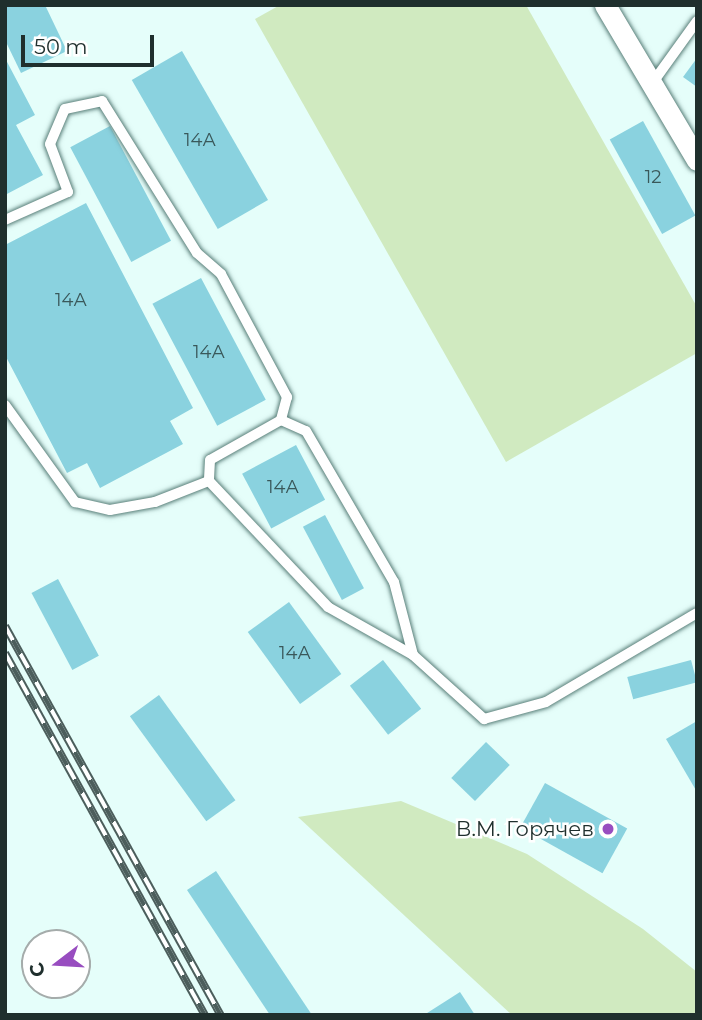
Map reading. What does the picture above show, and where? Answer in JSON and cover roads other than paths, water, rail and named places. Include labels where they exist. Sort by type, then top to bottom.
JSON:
[{"type":"street","points":[[605,5],[697,160]]},
{"type":"lane","points":[[651,85],[697,21]]},
{"type":"lane","points":[[5,220],[68,192],[50,144],[65,109],[102,101],[197,253],[221,274],[287,397],[281,420],[210,460],[209,481],[328,607],[413,655],[484,719],[546,702],[697,613]]},
{"type":"lane","points":[[5,405],[75,502],[110,510],[155,502],[209,481]]},
{"type":"lane","points":[[281,420],[306,431],[394,582],[413,655]]},
{"type":"railway","points":[[5,626],[221,1015]]},
{"type":"railway","points":[[5,653],[205,1015]]},
{"type":"place","name":"В.М. Горячев","points":[[608,829]]}]
